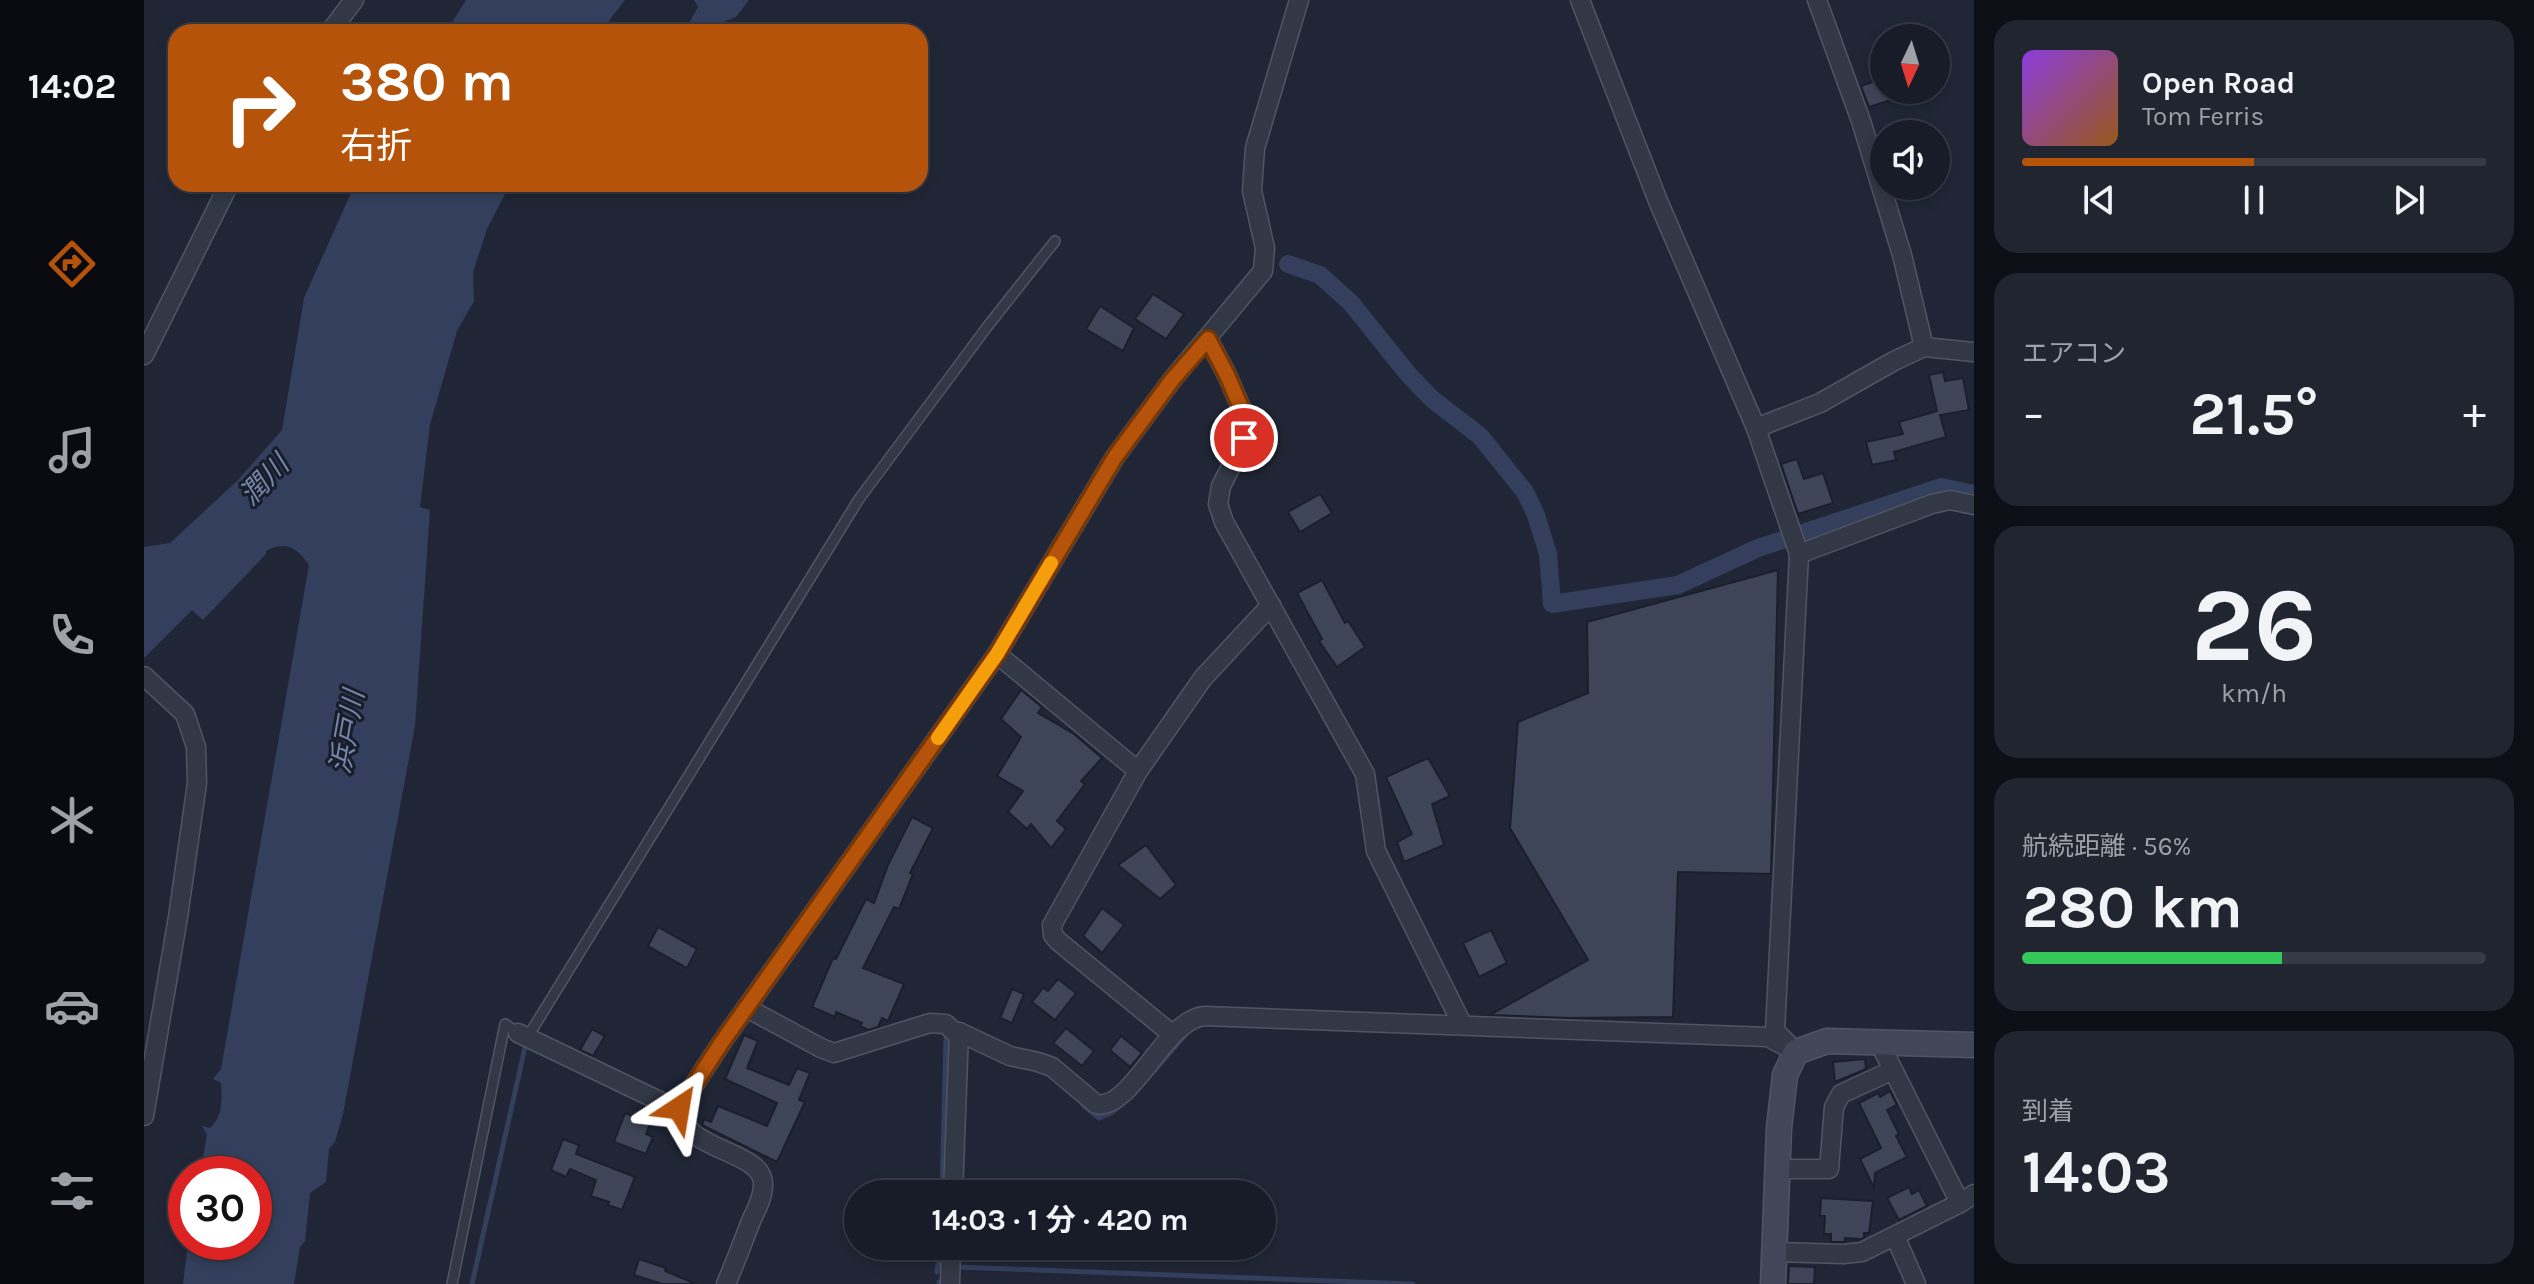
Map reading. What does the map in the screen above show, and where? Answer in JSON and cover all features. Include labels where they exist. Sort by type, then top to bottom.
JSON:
[{"type":"street","points":[[336,24],[354,0]]},
{"type":"street","points":[[726,1284],[759,1202],[762,1174],[753,1165],[691,1133],[680,1118],[679,1108],[997,654],[1115,457],[1172,380],[1263,271],[1265,248],[1252,191],[1255,148],[1299,0]]},
{"type":"street","points":[[1580,0],[1658,201],[1756,428],[1794,541],[1775,1031],[1796,1052]]},
{"type":"street","points":[[1817,0],[1861,121],[1902,255],[1924,347]]},
{"type":"street","points":[[144,355],[225,192]]},
{"type":"street","points":[[1208,339],[1248,424],[1244,441],[1221,486],[1218,504],[1224,522],[1365,774],[1376,851],[1462,1024]]},
{"type":"street","points":[[1756,428],[1820,403],[1924,347],[1974,352]]},
{"type":"street","points":[[1794,541],[1950,500],[1974,505]]},
{"type":"street","points":[[1173,1035],[1058,941],[1053,935],[1052,925],[1138,771],[1203,678],[1271,605]]},
{"type":"street","points":[[997,654],[1138,771]]},
{"type":"street","points":[[144,676],[185,714],[196,747],[197,783],[144,1116]]},
{"type":"street","points":[[747,1008],[834,1053],[930,1023],[946,1024],[955,1033],[959,1032],[1010,1056],[1052,1067],[1096,1104],[1102,1105],[1118,1098],[1173,1035],[1195,1017],[1204,1016],[1768,1037],[1796,1052],[1827,1041],[1974,1045]]},
{"type":"street","points":[[954,1180],[959,1032]]},
{"type":"street","points":[[522,1036],[679,1108]]},
{"type":"street","points":[[1774,1252],[1862,1252],[1967,1198],[1879,1042]]},
{"type":"street","points":[[1773,1284],[1784,1083],[1796,1052]]},
{"type":"street","points":[[1777,1169],[1829,1169],[1834,1107],[1841,1094],[1893,1070]]},
{"type":"street","points":[[1895,1236],[1916,1284]]},
{"type":"street","points":[[950,1284],[951,1260]]},
{"type":"lane","points":[[452,1284],[505,1024],[522,1036],[859,499],[1055,241]]},
{"type":"water","points":[[466,0],[625,0],[608,24],[451,24]]},
{"type":"water","points":[[694,0],[749,0],[736,17],[718,24],[688,24],[698,7]]},
{"type":"water","points":[[351,192],[506,192],[487,229],[473,272],[474,301],[457,331],[430,425],[420,507],[430,510],[415,726],[343,1114],[335,1142],[329,1149],[326,1182],[310,1193],[305,1241],[300,1247],[294,1284],[183,1284],[186,1260],[272,1260],[272,1156],[203,1156],[207,1135],[202,1126],[210,1128],[221,1107],[221,1083],[213,1079],[221,1069],[309,565],[300,554],[285,546],[266,551],[203,620],[192,610],[144,658],[144,547],[170,543],[238,480],[282,430],[304,298]]},
{"type":"building","points":[[1870,83],[1870,104],[1878,104],[1869,107],[1861,86]]},
{"type":"building","points":[[1153,294],[1184,314],[1166,339],[1135,319]]},
{"type":"building","points":[[1100,306],[1134,328],[1123,351],[1086,329]]},
{"type":"building","points":[[1943,372],[1945,381],[1963,378],[1969,410],[1940,415],[1946,437],[1894,452],[1896,460],[1872,465],[1866,442],[1903,434],[1899,422],[1937,411],[1929,375]]},
{"type":"building","points":[[1797,459],[1804,479],[1823,473],[1833,503],[1798,514],[1781,464]]},
{"type":"building","points":[[1320,494],[1332,513],[1300,532],[1288,512]]},
{"type":"building","points":[[1778,570],[1771,874],[1678,872],[1673,1017],[1490,1015],[1588,960],[1510,828],[1518,722],[1588,693],[1587,622]]},
{"type":"building","points":[[1322,580],[1345,623],[1348,621],[1365,647],[1337,667],[1319,641],[1322,639],[1297,593]]},
{"type":"building","points":[[1021,690],[1042,707],[1038,713],[1074,734],[1102,758],[1081,781],[1085,784],[1057,821],[1066,829],[1051,848],[1031,824],[1027,829],[1008,812],[1023,791],[997,776],[1021,737],[1001,719]]},
{"type":"building","points":[[1428,758],[1450,796],[1432,804],[1444,845],[1404,862],[1397,842],[1412,834],[1386,777]]},
{"type":"building","points":[[912,817],[933,828],[910,873],[913,874],[899,909],[894,907],[863,968],[904,984],[888,1021],[882,1018],[878,1027],[868,1030],[860,1026],[862,1023],[836,1012],[835,1017],[812,1007],[833,958],[836,959],[866,899],[874,903],[888,865]]},
{"type":"building","points":[[1146,845],[1176,885],[1160,899],[1118,865]]},
{"type":"building","points":[[1102,908],[1124,925],[1102,953],[1083,936]]},
{"type":"building","points":[[658,927],[697,949],[687,968],[648,946]]},
{"type":"building","points":[[1491,930],[1507,963],[1479,977],[1463,943]]},
{"type":"building","points":[[1058,979],[1076,993],[1055,1020],[1032,1002],[1043,988],[1048,991]]},
{"type":"building","points":[[1012,989],[1024,994],[1012,1023],[1000,1018]]},
{"type":"building","points":[[1066,1028],[1094,1051],[1082,1066],[1053,1043]]},
{"type":"building","points":[[592,1029],[605,1036],[593,1056],[580,1050]]},
{"type":"building","points":[[744,1035],[758,1041],[747,1068],[789,1085],[797,1068],[810,1073],[799,1100],[805,1102],[777,1162],[702,1125],[704,1119],[711,1122],[718,1106],[767,1126],[777,1103],[725,1079]]},
{"type":"building","points":[[1121,1036],[1142,1053],[1130,1067],[1110,1050]]},
{"type":"building","points":[[1865,1059],[1866,1069],[1835,1082],[1833,1062]]},
{"type":"building","points":[[1890,1091],[1897,1105],[1887,1110],[1907,1157],[1875,1173],[1874,1188],[1860,1159],[1881,1148],[1859,1103],[1878,1093],[1880,1097]]},
{"type":"building","points":[[643,1107],[655,1112],[646,1134],[653,1137],[646,1154],[614,1142],[625,1113],[639,1118]]},
{"type":"building","points":[[563,1139],[579,1145],[576,1154],[635,1177],[622,1210],[591,1196],[596,1180],[570,1169],[566,1177],[551,1170]]},
{"type":"building","points":[[1909,1187],[1912,1194],[1919,1190],[1927,1206],[1899,1220],[1887,1198]]},
{"type":"building","points":[[1821,1198],[1873,1201],[1869,1233],[1864,1233],[1861,1239],[1845,1238],[1845,1242],[1831,1242],[1831,1234],[1824,1234],[1825,1216],[1820,1216]]},
{"type":"building","points":[[639,1259],[666,1268],[665,1271],[696,1284],[662,1284],[634,1275]]},
{"type":"building","points":[[1789,1266],[1815,1267],[1814,1284],[1788,1284]]},
{"type":"waterway","points":[[1288,264],[1320,275],[1351,303],[1408,374],[1432,399],[1480,436],[1525,492],[1548,554],[1552,604],[1678,585],[1758,548],[1941,487],[1974,494]]},
{"type":"waterway","points":[[1153,1072],[1186,1034]]},
{"type":"waterway","points":[[942,1180],[946,1038]]},
{"type":"waterway","points":[[472,1284],[526,1043]]},
{"type":"waterway","points":[[1083,1105],[1099,1118],[1121,1105]]},
{"type":"waterway","points":[[937,1272],[938,1260]]},
{"type":"waterway","points":[[957,1267],[1413,1284]]},
{"type":"slow traffic","points":[[938,738],[997,654],[1051,563]]},
{"type":"route","points":[[679,1108],[722,1042],[997,654],[1115,457],[1172,380],[1208,339],[1248,424],[1244,438]]},
{"type":"water label","name":"潤川","points":[[264,480]]},
{"type":"water label","name":"浜戸川","points":[[347,732]]}]
